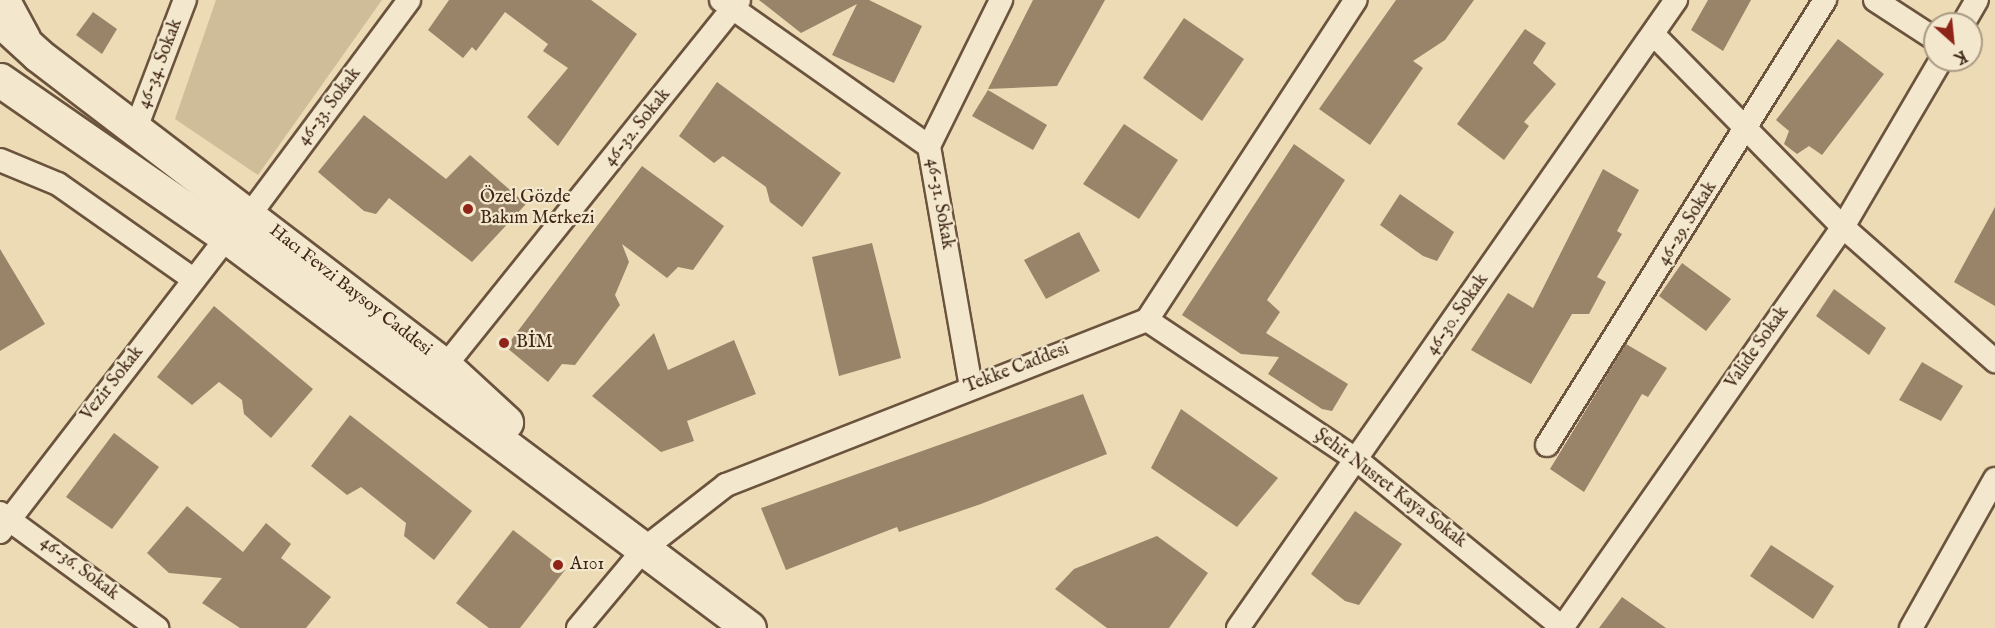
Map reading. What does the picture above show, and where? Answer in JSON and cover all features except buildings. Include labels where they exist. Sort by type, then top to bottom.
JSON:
[{"type":"street","name":"Hacı Fevzi Baysoy Caddesi","points":[[9,0],[38,55]]},
{"type":"street","name":"46-34. Sokak","points":[[136,128],[185,0]]},
{"type":"street","name":"46-33. Sokak","points":[[251,213],[409,0]]},
{"type":"street","name":"46-31. Sokak","points":[[971,387],[929,146],[1000,0]]},
{"type":"street","points":[[1147,320],[1356,0]]},
{"type":"street","name":"46-30. Sokak","points":[[1238,628],[1654,35],[1676,0]]},
{"type":"street","name":"46-29. Sokak","points":[[1547,445],[1749,127],[1825,0]]},
{"type":"street","points":[[1875,0],[1923,31]]},
{"type":"street","points":[[732,3],[929,146]]},
{"type":"street","name":"46-32. Sokak","points":[[445,366],[732,3]]},
{"type":"street","name":"Hacı Fevzi Baysoy Caddesi","points":[[0,20],[38,55],[251,213],[445,366],[645,548]]},
{"type":"street","points":[[1654,35],[1749,127],[1843,227],[1995,361]]},
{"type":"street","name":"Valide Sokak","points":[[1563,627],[1843,227],[1934,72]]},
{"type":"street","name":"Hacı Fevzi Baysoy Caddesi","points":[[6,89],[227,237],[749,628]]},
{"type":"street","points":[[0,160],[58,184],[193,279]]},
{"type":"street","name":"Vezir Sokak","points":[[3,520],[227,237]]},
{"type":"street","name":"Tekke Caddesi","points":[[578,628],[645,548],[726,485],[971,387],[1147,320]]},
{"type":"street","name":"Şehit Nusret Kaya Sokak","points":[[1147,320],[1357,460],[1563,627]]},
{"type":"street","points":[[1911,628],[1992,494]]},
{"type":"street","name":"46-36. Sokak","points":[[3,520],[157,628]]},
{"type":"shaded area","points":[[216,0],[382,0],[258,175],[175,119]]},
{"type":"place","name":"Özel Gözde Bakım Merkezi","points":[[468,209]]},
{"type":"place","name":"BİM","points":[[504,343]]},
{"type":"place","name":"A101","points":[[558,565]]}]
